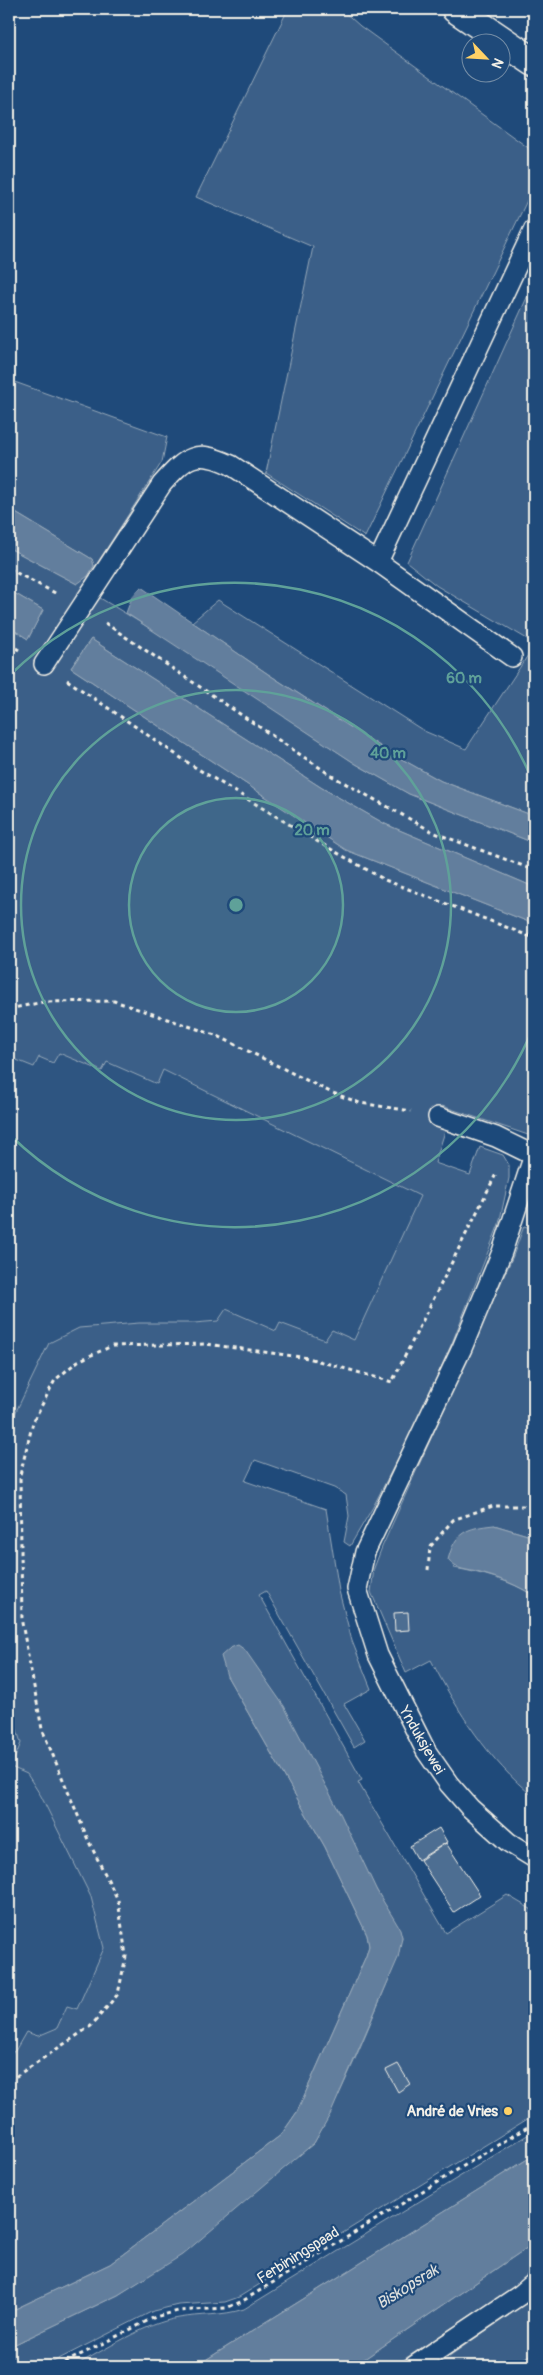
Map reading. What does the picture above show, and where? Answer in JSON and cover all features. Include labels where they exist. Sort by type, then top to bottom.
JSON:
[{"type":"street","points":[[456,9],[534,62]]},
{"type":"lane","points":[[378,562],[534,229]]},
{"type":"lane","points":[[44,664],[162,484],[177,467],[194,457],[212,455],[231,465],[378,562],[512,657]]},
{"type":"lane","points":[[438,1117],[511,1144],[534,1155]]},
{"type":"lane","name":"Ynduksjewei","points":[[534,1155],[498,1261],[462,1348],[365,1552],[356,1589],[378,1655],[426,1751],[449,1784],[470,1808],[508,1842],[534,1858]]},
{"type":"lane","points":[[414,2366],[520,2295],[534,2283]]},
{"type":"path","points":[[9,569],[80,607],[332,776],[435,833],[534,870]]},
{"type":"path","points":[[9,644],[44,664],[112,713],[193,766],[385,880],[534,938]]},
{"type":"path","points":[[9,1009],[43,1002],[114,1001],[218,1036],[330,1092],[360,1103],[394,1107],[438,1117]]},
{"type":"path","points":[[9,2081],[92,2026],[118,1994],[126,1956],[118,1900],[89,1842],[42,1729],[22,1623],[20,1475],[33,1422],[55,1380],[78,1361],[112,1346],[206,1344],[308,1358],[392,1382],[511,1144]]},
{"type":"path","points":[[428,1570],[430,1547],[453,1520],[493,1506],[523,1506],[534,1512]]},
{"type":"path","name":"Ferbiningspaad","points":[[58,2366],[155,2317],[178,2310],[226,2308],[241,2302],[534,2123]]},
{"type":"shaded area","points":[[288,9],[341,9],[360,26],[534,152],[534,186],[365,537],[266,473],[313,247],[196,197]]},
{"type":"shaded area","points":[[534,282],[534,643],[437,586],[407,562]]},
{"type":"shaded area","points":[[9,380],[167,437],[162,462],[82,587],[174,643],[356,764],[409,794],[534,843],[534,887],[385,824],[322,788],[91,639],[71,668],[346,850],[534,924],[534,1137],[442,1106],[434,1125],[446,1128],[435,1163],[470,1175],[480,1147],[503,1155],[509,1165],[509,1178],[499,1224],[452,1343],[418,1419],[373,1507],[350,1546],[344,1542],[349,1516],[346,1495],[334,1488],[255,1460],[245,1481],[326,1509],[339,1591],[352,1641],[371,1689],[344,1704],[365,1740],[354,1747],[266,1591],[259,1595],[362,1780],[358,1782],[446,1933],[507,1895],[534,1911],[534,2115],[239,2297],[225,2302],[178,2305],[153,2311],[45,2366],[9,2366],[9,2347],[118,2295],[146,2277],[314,2143],[337,2098],[385,1989],[402,1937],[377,1891],[227,1676],[325,1847],[367,1935],[369,1946],[366,1956],[297,2112],[281,2135],[110,2264],[9,2312],[9,2054],[15,2051],[26,2032],[38,2036],[57,2028],[67,2006],[77,2009],[104,1948],[91,1897],[41,1796],[27,1774],[11,1767],[21,1743],[9,1704],[9,1426],[49,1343],[79,1328],[139,1323],[218,1321],[226,1309],[276,1331],[280,1323],[325,1340],[332,1330],[354,1340],[420,1196],[163,1070],[157,1084],[107,1062],[102,1071],[59,1053],[53,1063],[39,1057],[34,1067],[14,1059],[9,1068],[9,627],[28,639],[43,610],[9,590],[9,548],[77,584],[94,566],[92,559],[9,509]]},
{"type":"shaded area","points":[[218,600],[424,731],[466,749],[534,646],[534,816],[441,781],[389,752],[268,674],[192,622]]},
{"type":"shaded area","points":[[58,1052],[101,1071],[107,1062],[157,1084],[162,1070],[420,1196],[354,1340],[326,1340],[280,1323],[276,1332],[226,1309],[218,1321],[139,1323],[79,1328],[9,1426],[9,1068],[13,1058]]},
{"type":"shaded area","points":[[524,1226],[534,1229],[534,1537],[494,1525],[454,1568],[496,1578],[525,1590],[534,1596],[534,1797],[502,1767],[475,1734],[431,1660],[406,1673],[371,1592],[374,1568],[382,1547],[513,1256]]},
{"type":"shaded area","points":[[9,1704],[21,1743],[27,1774],[41,1796],[91,1897],[104,1948],[77,2009],[67,2006],[57,2028],[38,2036],[26,2032],[15,2051],[9,2054]]},
{"type":"shaded area","points":[[534,2131],[534,2155],[196,2366],[74,2366],[153,2325],[187,2317],[228,2313],[244,2309]]},
{"type":"shaded area","points":[[534,2243],[534,2272],[515,2286],[394,2366],[354,2366]]},
{"type":"shaded area","points":[[534,2297],[534,2352],[513,2366],[435,2366]]},
{"type":"water","points":[[9,509],[92,559],[94,566],[88,576],[77,584],[9,548]]},
{"type":"water","points":[[141,587],[268,674],[389,752],[441,781],[534,816],[534,843],[409,794],[356,764],[126,613],[132,597]]},
{"type":"water","points":[[9,590],[43,610],[28,639],[9,627]]},
{"type":"water","points":[[91,639],[322,788],[385,824],[534,887],[534,924],[346,850],[71,668]]},
{"type":"water","points":[[494,1525],[534,1537],[534,1596],[521,1588],[501,1580],[459,1568],[448,1560],[454,1543],[463,1533],[476,1528]]},
{"type":"water","points":[[238,1645],[245,1650],[284,1706],[341,1815],[377,1891],[400,1929],[402,1937],[398,1958],[331,2113],[314,2143],[182,2255],[118,2295],[9,2347],[9,2312],[110,2264],[281,2135],[297,2112],[366,1956],[369,1946],[367,1935],[325,1847],[227,1676],[221,1656],[230,1648]]},
{"type":"water","name":"Biskopsrak","points":[[534,2155],[534,2243],[354,2366],[196,2366]]},
{"type":"water","points":[[534,2352],[534,2366],[513,2366]]},
{"type":"building","points":[[408,1612],[409,1630],[395,1631],[394,1613]]},
{"type":"building","points":[[439,1828],[447,1842],[418,1860],[410,1846]]},
{"type":"building","points":[[446,1843],[480,1895],[454,1912],[420,1860]]},
{"type":"building","points":[[398,2064],[410,2084],[398,2092],[386,2070]]},
{"type":"place","name":"André de Vries","points":[[508,2111]]}]
